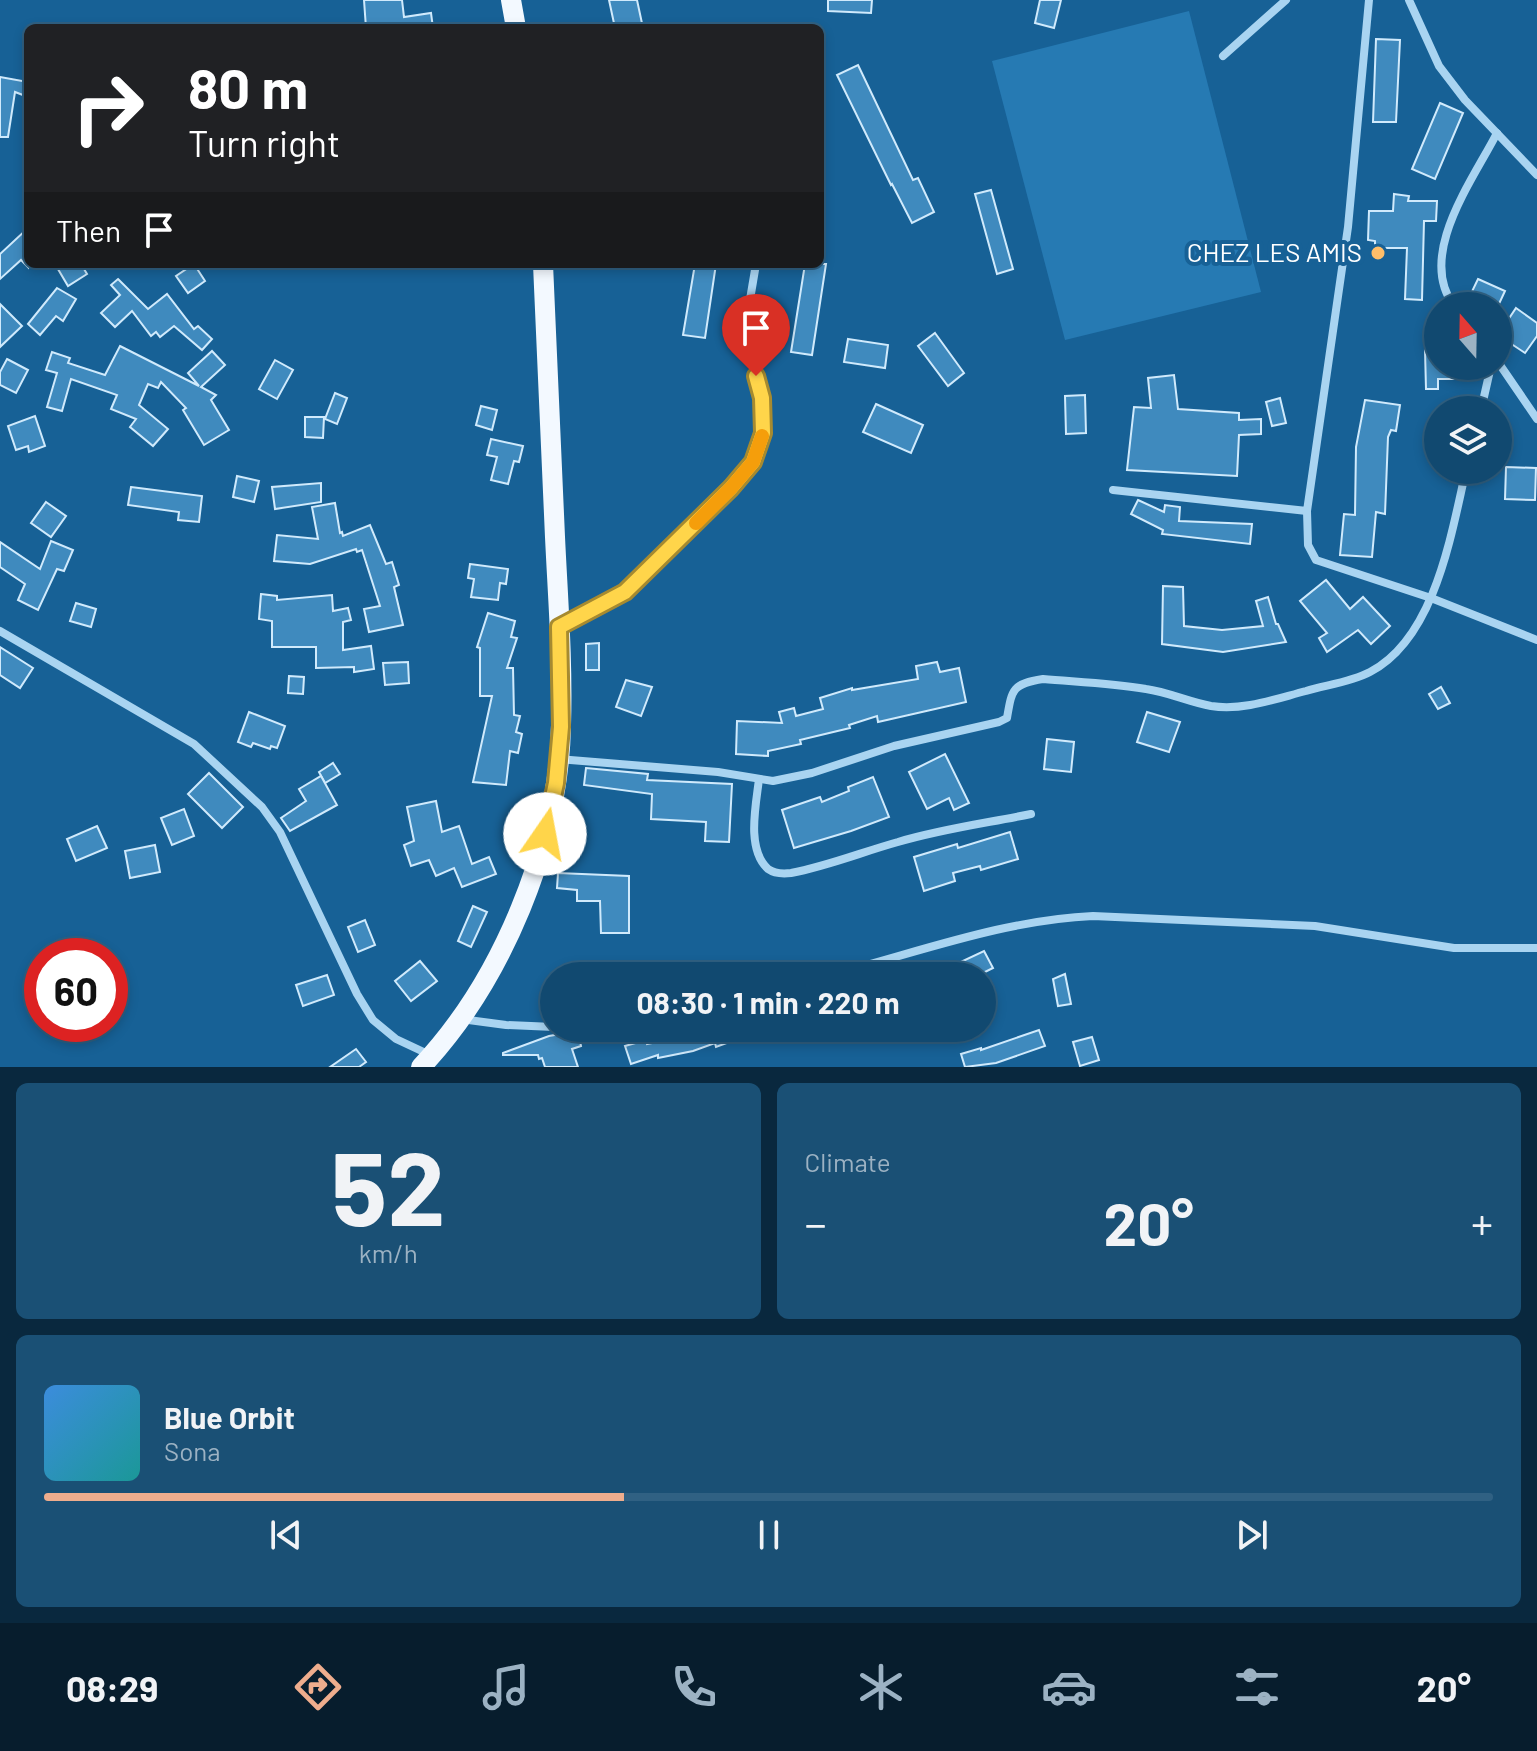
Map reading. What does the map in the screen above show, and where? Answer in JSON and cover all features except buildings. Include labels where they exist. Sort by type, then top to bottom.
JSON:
[{"type":"main road","points":[[511,0],[515,24]]},
{"type":"main road","points":[[426,1061],[460,1019],[496,961],[525,897],[545,834],[558,759],[561,727],[559,627],[543,268]]},
{"type":"street","points":[[1223,56],[1286,0]]},
{"type":"street","points":[[1369,0],[1348,227],[1307,511],[1308,545],[1316,560],[1431,598],[1537,640]]},
{"type":"street","points":[[1409,0],[1439,66],[1465,100],[1533,165],[1537,175]]},
{"type":"street","points":[[1447,292],[1440,259],[1448,228],[1497,133]]},
{"type":"street","points":[[559,627],[625,592],[731,488],[753,462],[763,433],[762,398],[745,329],[755,268]]},
{"type":"street","points":[[1510,380],[1537,419]]},
{"type":"street","points":[[558,759],[718,772],[773,781],[812,773],[894,746],[999,722],[1007,718],[1011,692],[1029,681],[1043,679],[1145,689],[1210,706],[1230,707],[1255,705],[1345,681],[1368,673],[1389,659],[1431,598],[1445,560],[1463,484]]},
{"type":"street","points":[[1113,490],[1307,511]]},
{"type":"street","points":[[0,631],[194,744],[262,807],[280,832],[357,994],[373,1020],[426,1061]]},
{"type":"street","points":[[759,779],[755,832],[760,855],[767,868],[777,874],[858,856],[897,842],[1031,814]]},
{"type":"street","points":[[878,962],[1020,924],[1070,917],[1315,926],[1454,948],[1537,948]]},
{"type":"street","points":[[460,1019],[540,1026]]},
{"type":"shaded area","points":[[1189,11],[1261,292],[1065,340],[992,61]]},
{"type":"slow traffic","points":[[696,523],[753,462],[762,436]]},
{"type":"place","name":"CHEZ LES AMIS","points":[[1378,253]]},
{"type":"route","points":[[545,834],[556,783],[561,727],[559,627],[625,592],[731,488],[753,462],[763,433],[762,398],[756,376]]}]
